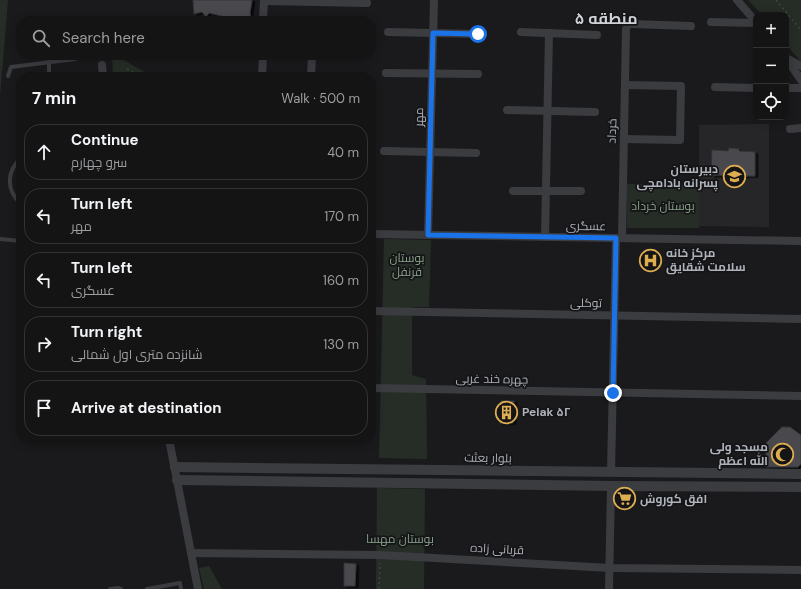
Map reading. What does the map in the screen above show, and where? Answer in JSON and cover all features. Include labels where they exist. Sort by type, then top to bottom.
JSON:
[{"type":"street","name":"مهر","points":[[428,235],[434,0]]},
{"type":"street","points":[[737,0],[753,19]]},
{"type":"street","points":[[263,16],[264,1],[368,3]]},
{"type":"street","points":[[711,22],[753,22]]},
{"type":"street","name":"خرداد","points":[[611,472],[614,315],[624,138],[626,29],[628,24],[691,26]]},
{"type":"street","points":[[388,32],[478,34]]},
{"type":"street","points":[[521,32],[597,34]]},
{"type":"street","points":[[545,237],[549,33]]},
{"type":"street","points":[[262,72],[263,60]]},
{"type":"street","points":[[311,72],[312,60]]},
{"type":"street","points":[[789,60],[801,66]]},
{"type":"street","points":[[789,62],[801,80]]},
{"type":"street","points":[[102,65],[103,72]]},
{"type":"street","points":[[386,72],[478,74]]},
{"type":"street","points":[[624,138],[680,140],[681,86],[626,85]]},
{"type":"street","points":[[715,87],[753,88]]},
{"type":"street","points":[[789,88],[801,88]]},
{"type":"street","points":[[508,110],[595,112]]},
{"type":"street","points":[[790,129],[801,128]]},
{"type":"street","points":[[384,151],[476,153]]},
{"type":"street","points":[[513,191],[581,191]]},
{"type":"street","name":"عسگری","points":[[376,234],[801,241]]},
{"type":"street","name":"توکلی","points":[[376,311],[801,319]]},
{"type":"street","name":"چهره خند غربی","points":[[376,388],[801,396]]},
{"type":"street","points":[[170,444],[198,589]]},
{"type":"street","name":"بلوار بعثت","points":[[175,467],[801,474]]},
{"type":"street","points":[[609,589],[611,472]]},
{"type":"street","points":[[177,480],[801,487]]},
{"type":"street","name":"قربانی زاده","points":[[191,553],[380,555],[610,568],[801,570]]},
{"type":"lane","points":[[8,76],[11,66],[75,60]]},
{"type":"lane","points":[[49,62],[49,72]]},
{"type":"lane","points":[[16,163],[10,172],[9,181],[11,190],[16,199]]},
{"type":"lane","points":[[0,240],[16,241]]},
{"type":"lane","points":[[147,589],[180,583],[181,589]]},
{"type":"lane","points":[[110,589],[121,589]]},
{"type":"path","points":[[776,0],[801,30]]},
{"type":"path","points":[[127,69],[133,72]]},
{"type":"path","points":[[379,589],[380,555]]},
{"type":"shaded area","name":"دبیرستان پسرانه بادامچی","points":[[769,124],[769,227],[699,226],[699,125]]},
{"type":"green space","points":[[0,0],[8,0],[0,96]]},
{"type":"green space","points":[[748,0],[801,0],[801,62],[789,48],[789,12],[759,12]]},
{"type":"green space","points":[[112,60],[124,60],[144,72],[113,72]]},
{"type":"green space","name":"بوستان خرداد","points":[[627,184],[699,184],[699,228],[627,228]]},
{"type":"green space","name":"بوستان قرنفل","points":[[384,239],[431,240],[429,307],[412,307],[412,375],[426,379],[427,459],[379,458]]},
{"type":"green space","name":"بوستان مهسا","points":[[377,488],[425,489],[424,589],[376,589]]},
{"type":"green space","points":[[209,566],[222,589],[204,589],[199,568]]},
{"type":"building","points":[[193,0],[252,0],[250,16],[222,16],[209,13],[205,16],[202,12],[194,14]]},
{"type":"building","points":[[729,148],[739,149],[739,151],[755,152],[755,176],[731,179],[720,175],[711,176],[712,150],[728,151]]},
{"type":"building","name":"Pelak ۵۲","points":[[501,401],[514,401],[513,423],[500,423]]},
{"type":"building","name":"مسجد ولی الله اعظم","points":[[782,427],[790,427],[801,435],[801,464],[798,467],[766,467],[766,443]]},
{"type":"building","points":[[344,563],[356,564],[355,586],[344,586]]},
{"type":"place","name":"دبیرستان پسرانه بادامچی","points":[[734,176]]},
{"type":"place","name":"مرکز خانه سلامت شقایق","points":[[650,260]]},
{"type":"place","name":"Pelak ۵۲","points":[[507,412]]},
{"type":"place","name":"مسجد ولی الله اعظم","points":[[783,454]]},
{"type":"place","name":"افق کوروش","points":[[625,499]]},
{"type":"district","name":"منطقه ۵","points":[[606,18]]},
{"type":"route","points":[[478,34],[433,33],[428,235],[616,238],[613,393]]}]
